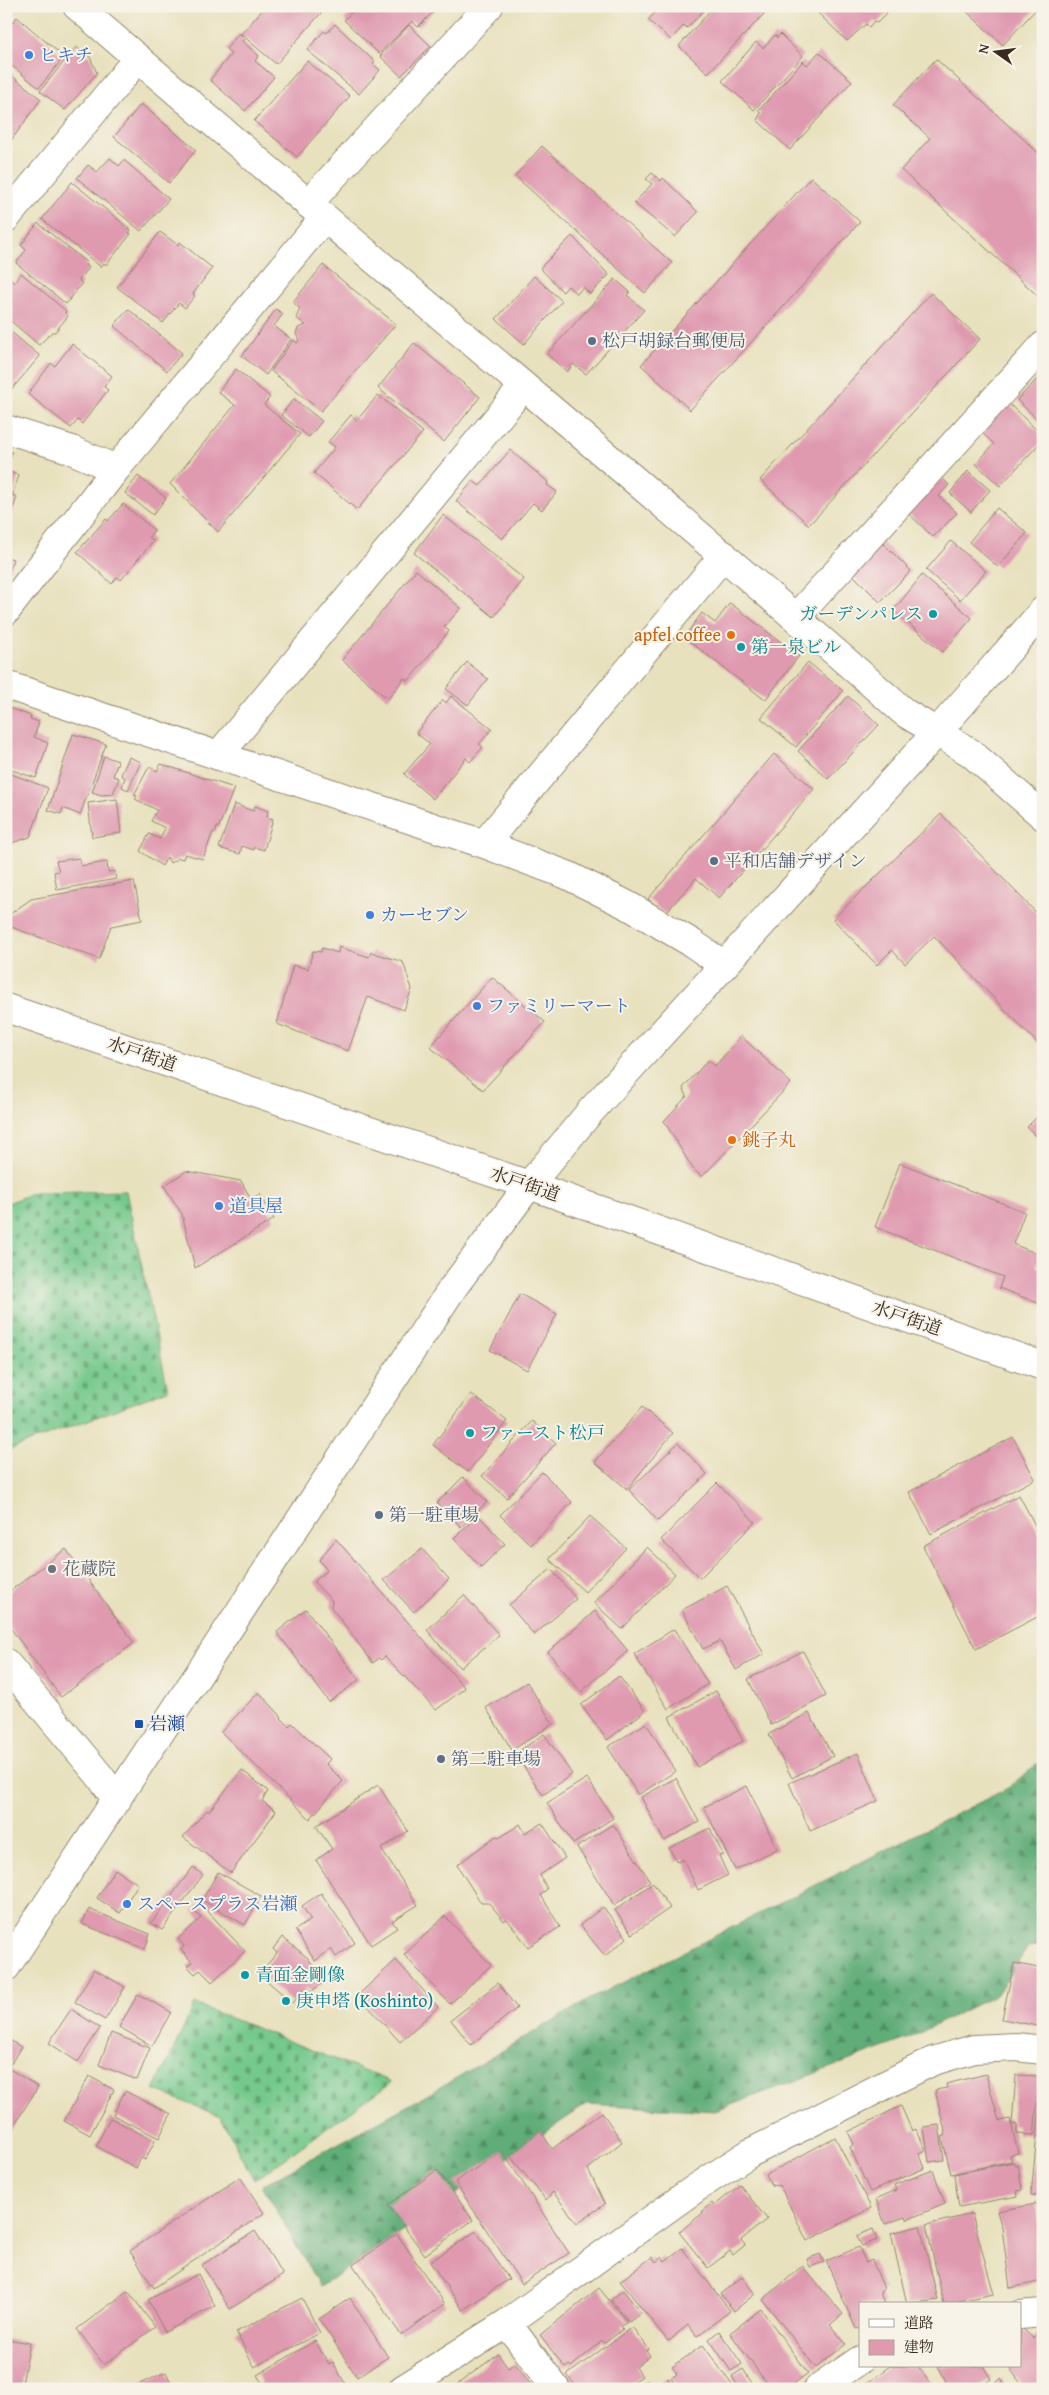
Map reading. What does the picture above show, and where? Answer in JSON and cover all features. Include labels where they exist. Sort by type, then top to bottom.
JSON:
[{"type":"main road","points":[[77,6],[796,617],[906,713],[971,752],[1036,806]]},
{"type":"main road","points":[[6,611],[316,211],[489,6]]},
{"type":"main road","points":[[6,218],[138,58]]},
{"type":"main road","points":[[796,617],[1043,346]]},
{"type":"main road","points":[[218,756],[523,386]]},
{"type":"main road","points":[[6,429],[70,449],[116,468]]},
{"type":"main road","points":[[484,844],[724,556]]},
{"type":"main road","points":[[6,1967],[452,1290],[529,1185],[590,1112],[937,732],[1043,611]]},
{"type":"main road","points":[[6,685],[484,844],[567,875],[629,906],[692,943],[724,965]]},
{"type":"main road","name":"水戸街道","points":[[6,1008],[529,1185],[1043,1366]]},
{"type":"main road","points":[[6,1662],[99,1775],[117,1800]]},
{"type":"main road","points":[[403,2389],[507,2324],[696,2188],[750,2154],[868,2092],[933,2061],[974,2049],[1016,2047],[1043,2050]]},
{"type":"main road","points":[[1022,2315],[1043,2313]]},
{"type":"main road","points":[[507,2324],[556,2389]]},
{"type":"main road","points":[[818,2389],[859,2361]]},
{"type":"green space","points":[[126,1191],[168,1390],[6,1451],[6,1204],[32,1193]]},
{"type":"green space","points":[[1043,1759],[1043,1945],[1028,1947],[997,1994],[909,2038],[715,2111],[587,2104],[320,2287],[262,2185],[429,2094],[590,1999],[1008,1788]]},
{"type":"green space","points":[[195,2004],[392,2082],[254,2180],[220,2116],[154,2090]]},
{"type":"building","points":[[266,6],[316,6],[322,12],[276,64],[241,34]]},
{"type":"building","points":[[358,6],[439,6],[418,27],[412,21],[379,54],[344,20]]},
{"type":"building","points":[[661,6],[708,6],[687,28],[684,25],[671,40],[648,20]]},
{"type":"building","points":[[714,6],[756,6],[764,14],[708,73],[679,46]]},
{"type":"building","points":[[816,6],[885,6],[883,8],[887,13],[877,23],[874,21],[869,27],[866,24],[847,41],[814,9]]},
{"type":"building","points":[[971,6],[1039,6],[1003,45],[966,11]]},
{"type":"building","points":[[17,17],[64,57],[39,88],[6,61],[6,30]]},
{"type":"building","points":[[335,24],[375,62],[373,64],[380,70],[359,94],[307,50],[324,31],[327,33]]},
{"type":"building","points":[[409,25],[431,46],[401,76],[380,56]]},
{"type":"building","points":[[239,33],[245,38],[242,41],[259,56],[255,61],[274,77],[245,111],[210,80],[231,54],[226,49]]},
{"type":"building","points":[[780,34],[803,56],[754,110],[722,81],[756,42],[763,48],[775,35],[777,38]]},
{"type":"building","points":[[76,47],[90,57],[97,73],[65,110],[40,91]]},
{"type":"building","points":[[819,52],[852,81],[790,150],[757,120],[761,113],[758,111],[803,61],[807,65]]},
{"type":"building","points":[[936,59],[1043,157],[1043,291],[1038,296],[901,170],[930,138],[893,105]]},
{"type":"building","points":[[307,61],[350,96],[297,157],[254,121]]},
{"type":"building","points":[[6,71],[41,99],[10,142],[6,138]]},
{"type":"building","points":[[141,104],[196,150],[169,183],[114,137]]},
{"type":"building","points":[[542,146],[672,263],[645,293],[515,176]]},
{"type":"building","points":[[110,158],[119,166],[124,160],[169,199],[141,231],[77,178],[88,165],[97,172]]},
{"type":"building","points":[[652,173],[661,181],[663,178],[698,212],[675,237],[634,203],[652,184],[646,179]]},
{"type":"building","points":[[811,177],[860,222],[690,410],[641,365]]},
{"type":"building","points":[[72,182],[131,230],[129,233],[131,234],[106,265],[104,263],[101,267],[42,219]]},
{"type":"building","points":[[38,223],[87,263],[85,265],[89,268],[79,280],[82,283],[66,304],[16,263],[26,250],[21,245]]},
{"type":"building","points":[[160,232],[178,245],[180,242],[212,268],[193,294],[195,296],[185,308],[179,303],[163,323],[117,287]]},
{"type":"building","points":[[572,236],[609,275],[590,294],[583,287],[577,294],[568,286],[563,292],[540,268]]},
{"type":"building","points":[[323,265],[396,324],[321,411],[271,371],[293,340],[297,343],[299,340],[296,334],[298,328],[306,325],[296,318],[300,309],[293,302]]},
{"type":"building","points":[[21,273],[66,311],[65,313],[68,316],[55,332],[52,332],[39,345],[6,317],[6,283],[10,279],[14,283]]},
{"type":"building","points":[[534,276],[562,301],[524,344],[496,319]]},
{"type":"building","points":[[615,279],[630,292],[627,295],[644,310],[586,374],[573,364],[567,372],[547,354]]},
{"type":"building","points":[[931,293],[980,339],[809,525],[760,480]]},
{"type":"building","points":[[128,309],[182,353],[167,371],[114,326]]},
{"type":"building","points":[[276,309],[283,314],[274,326],[291,339],[266,375],[242,356]]},
{"type":"building","points":[[10,331],[40,356],[6,396],[6,335]]},
{"type":"building","points":[[414,343],[480,397],[444,442],[378,388]]},
{"type":"building","points":[[72,344],[112,376],[104,387],[108,390],[82,424],[78,420],[71,428],[28,394],[51,363],[55,366]]},
{"type":"building","points":[[236,369],[270,397],[264,405],[300,434],[218,532],[170,484],[235,405],[218,392]]},
{"type":"building","points":[[1043,373],[1043,425],[1017,400]]},
{"type":"building","points":[[378,395],[423,432],[357,510],[314,473],[335,447],[328,442],[351,415],[357,420]]},
{"type":"building","points":[[294,399],[322,421],[309,437],[281,415]]},
{"type":"building","points":[[1006,401],[1043,436],[1043,440],[1000,486],[976,464],[994,444],[979,430]]},
{"type":"building","points":[[510,450],[557,492],[542,510],[533,503],[502,539],[456,501],[473,481],[480,486]]},
{"type":"building","points":[[6,451],[12,452],[7,469],[6,469]]},
{"type":"building","points":[[6,471],[19,475],[12,495],[17,497],[7,527]]},
{"type":"building","points":[[968,471],[990,490],[971,512],[950,493]]},
{"type":"building","points":[[138,476],[166,498],[153,515],[125,493]]},
{"type":"building","points":[[940,476],[949,485],[939,496],[957,513],[933,537],[906,511]]},
{"type":"building","points":[[123,504],[154,530],[149,537],[153,541],[121,580],[117,577],[112,584],[77,552],[106,519],[108,521]]},
{"type":"building","points":[[997,508],[1027,533],[998,567],[969,542]]},
{"type":"building","points":[[443,515],[524,579],[494,617],[414,553]]},
{"type":"building","points":[[877,537],[911,571],[880,602],[847,569]]},
{"type":"building","points":[[951,541],[986,571],[960,600],[926,570]]},
{"type":"building","points":[[6,557],[13,559],[7,578],[6,578]]},
{"type":"building","points":[[416,570],[461,608],[444,627],[449,631],[408,681],[404,678],[388,699],[342,660]]},
{"type":"building","name":"ガーデンパレス","points":[[922,575],[972,618],[943,652],[893,611]]},
{"type":"building","name":"第一泉ビル","points":[[730,603],[799,656],[765,700],[684,637],[702,613],[715,623]]},
{"type":"building","points":[[467,662],[488,679],[468,705],[446,689]]},
{"type":"building","points":[[808,662],[843,691],[796,747],[761,718]]},
{"type":"building","points":[[451,696],[492,729],[479,744],[483,747],[470,762],[466,758],[433,799],[404,774],[430,744],[416,733],[443,700],[446,703]]},
{"type":"building","points":[[848,696],[879,725],[828,779],[798,751]]},
{"type":"building","points":[[6,707],[31,716],[30,719],[39,722],[34,737],[48,743],[36,778],[6,768]]},
{"type":"building","points":[[73,734],[106,744],[80,815],[63,808],[61,814],[48,810]]},
{"type":"building","points":[[774,754],[814,789],[719,898],[696,878],[665,914],[648,899]]},
{"type":"building","points":[[104,756],[118,761],[113,776],[119,778],[113,794],[101,795],[92,792]]},
{"type":"building","points":[[129,757],[141,762],[128,790],[122,787],[125,778],[121,775]]},
{"type":"building","points":[[161,764],[234,788],[219,827],[217,827],[216,832],[213,832],[203,859],[185,854],[183,859],[179,858],[170,863],[167,857],[162,866],[140,851],[149,834],[160,839],[165,828],[151,821],[157,810],[135,799],[137,796],[134,795],[149,767],[157,771]]},
{"type":"building","points":[[6,772],[48,788],[30,837],[6,845]]},
{"type":"building","points":[[117,799],[121,833],[92,837],[88,803]]},
{"type":"building","points":[[234,804],[253,811],[255,806],[268,811],[267,817],[273,819],[264,850],[254,847],[254,850],[242,846],[240,854],[219,848]]},
{"type":"building","points":[[941,814],[1043,920],[1043,1049],[934,936],[905,964],[892,950],[877,965],[833,919]]},
{"type":"building","points":[[79,858],[81,866],[107,862],[108,872],[115,871],[116,879],[57,890],[54,872],[59,871],[56,861]]},
{"type":"building","points":[[134,881],[142,920],[111,926],[99,959],[6,925],[6,917],[31,899]]},
{"type":"building","points":[[339,947],[369,957],[371,952],[403,962],[412,989],[404,1010],[368,997],[348,1051],[277,1024],[293,965],[308,969],[313,951],[321,952],[322,948],[338,953]]},
{"type":"building","points":[[492,977],[545,1022],[483,1090],[430,1047]]},
{"type":"building","points":[[741,1036],[791,1083],[702,1177],[693,1169],[664,1121],[687,1096],[683,1088],[708,1060],[715,1066]]},
{"type":"building","points":[[1043,1111],[1043,1143],[1027,1127]]},
{"type":"building","points":[[900,1163],[1025,1212],[1013,1244],[1040,1255],[1036,1266],[1043,1269],[1043,1305],[999,1288],[1003,1277],[875,1227]]},
{"type":"building","points":[[186,1171],[241,1181],[251,1199],[260,1194],[274,1219],[195,1268],[182,1214],[164,1186]]},
{"type":"building","points":[[520,1294],[557,1314],[527,1370],[490,1350]]},
{"type":"building","name":"ファースト松戸","points":[[471,1394],[507,1421],[468,1472],[433,1445]]},
{"type":"building","points":[[642,1407],[673,1433],[627,1489],[595,1462]]},
{"type":"building","points":[[532,1421],[556,1443],[507,1498],[482,1476]]},
{"type":"building","points":[[1013,1437],[1035,1479],[931,1534],[909,1492]]},
{"type":"building","points":[[678,1443],[707,1474],[658,1521],[629,1490]]},
{"type":"building","points":[[542,1472],[572,1502],[531,1545],[500,1515]]},
{"type":"building","points":[[463,1477],[487,1502],[461,1527],[437,1503]]},
{"type":"building","points":[[717,1483],[755,1522],[700,1578],[661,1540]]},
{"type":"building","points":[[1019,1495],[1043,1540],[1043,1614],[976,1649],[923,1546]]},
{"type":"building","points":[[478,1515],[505,1544],[481,1567],[454,1538]]},
{"type":"building","points":[[590,1516],[626,1548],[585,1592],[549,1559]]},
{"type":"building","points":[[336,1539],[465,1688],[436,1710],[385,1656],[373,1663],[331,1607],[332,1601],[314,1582],[327,1570],[319,1560]]},
{"type":"building","points":[[647,1547],[675,1574],[622,1629],[594,1603]]},
{"type":"building","points":[[66,1549],[134,1643],[61,1697],[6,1622],[6,1594]]},
{"type":"building","points":[[422,1549],[449,1579],[414,1612],[384,1580]]},
{"type":"building","points":[[551,1569],[576,1599],[534,1635],[509,1605]]},
{"type":"building","points":[[727,1586],[764,1654],[736,1670],[720,1641],[703,1649],[682,1610]]},
{"type":"building","points":[[464,1595],[499,1635],[460,1668],[427,1630]]},
{"type":"building","points":[[306,1609],[359,1680],[329,1702],[277,1632]]},
{"type":"building","points":[[595,1611],[628,1651],[581,1692],[548,1652]]},
{"type":"building","points":[[674,1629],[708,1684],[668,1709],[634,1654]]},
{"type":"building","points":[[803,1651],[826,1696],[771,1725],[748,1679]]},
{"type":"building","points":[[619,1676],[645,1711],[607,1740],[581,1705]]},
{"type":"building","points":[[527,1682],[553,1724],[512,1750],[486,1708]]},
{"type":"building","points":[[716,1691],[743,1741],[697,1767],[669,1717]]},
{"type":"building","points":[[259,1692],[289,1726],[292,1723],[330,1759],[326,1764],[343,1781],[310,1819],[221,1732]]},
{"type":"building","points":[[809,1713],[833,1756],[792,1778],[769,1734]]},
{"type":"building","points":[[646,1723],[676,1771],[638,1795],[608,1747]]},
{"type":"building","points":[[544,1734],[572,1774],[543,1795],[515,1754]]},
{"type":"building","points":[[858,1753],[878,1801],[810,1831],[789,1783]]},
{"type":"building","points":[[242,1770],[268,1791],[262,1801],[276,1811],[231,1873],[183,1837],[207,1810],[209,1811]]},
{"type":"building","points":[[587,1778],[613,1818],[573,1844],[547,1803]]},
{"type":"building","points":[[676,1778],[699,1822],[664,1841],[641,1797]]},
{"type":"building","points":[[378,1785],[408,1831],[381,1849],[418,1905],[392,1921],[397,1928],[371,1945],[316,1860],[332,1849],[316,1826]]},
{"type":"building","points":[[747,1786],[777,1849],[735,1870],[704,1807]]},
{"type":"building","points":[[542,1823],[565,1858],[540,1875],[547,1889],[541,1895],[560,1927],[528,1947],[507,1919],[504,1921],[489,1903],[481,1903],[457,1865],[496,1836],[501,1837],[520,1824],[525,1833]]},
{"type":"building","points":[[613,1824],[650,1881],[614,1905],[577,1847]]},
{"type":"building","points":[[710,1828],[723,1855],[719,1856],[728,1875],[698,1890],[683,1859],[677,1862],[669,1848]]},
{"type":"building","points":[[193,1867],[203,1875],[162,1930],[151,1923]]},
{"type":"building","points":[[115,1869],[138,1884],[120,1913],[97,1898]]},
{"type":"building","points":[[218,1872],[261,1896],[245,1925],[202,1900]]},
{"type":"building","points":[[653,1883],[670,1908],[632,1934],[615,1910]]},
{"type":"building","points":[[321,1893],[355,1943],[336,1957],[331,1949],[315,1961],[295,1930],[311,1920],[302,1906]]},
{"type":"building","points":[[200,1903],[245,1951],[212,1982],[200,1970],[195,1974],[187,1966],[192,1962],[181,1950],[184,1946],[178,1939],[201,1918],[193,1910]]},
{"type":"building","points":[[603,1907],[627,1938],[605,1956],[580,1925]]},
{"type":"building","points":[[89,1909],[150,1934],[145,1949],[82,1924]]},
{"type":"building","points":[[445,1916],[491,1965],[450,2004],[404,1955]]},
{"type":"building","points":[[282,1937],[308,1958],[324,1982],[312,1991],[306,1988],[293,2003],[259,1974],[277,1953],[273,1949]]},
{"type":"building","points":[[396,1960],[438,2007],[400,2042],[358,1995]]},
{"type":"building","points":[[1014,1963],[1043,1969],[1043,2027],[1002,2019]]},
{"type":"building","points":[[94,1969],[125,1987],[105,2020],[75,2002]]},
{"type":"building","points":[[498,1983],[517,2008],[471,2045],[451,2020]]},
{"type":"building","points":[[138,1994],[171,2012],[152,2046],[119,2027]]},
{"type":"building","points":[[71,2009],[100,2028],[78,2062],[49,2043]]},
{"type":"building","points":[[111,2033],[150,2048],[137,2080],[99,2065]]},
{"type":"building","points":[[6,2038],[21,2047],[8,2068],[38,2087],[6,2138]]},
{"type":"building","points":[[986,2074],[999,2121],[1010,2119],[1018,2153],[1010,2155],[1012,2161],[951,2174],[942,2137],[946,2135],[935,2090],[947,2088],[946,2084]]},
{"type":"building","points":[[1016,2075],[1040,2076],[1034,2135],[1017,2134],[1017,2125],[1012,2124]]},
{"type":"building","points":[[89,2076],[114,2090],[90,2135],[64,2121]]},
{"type":"building","points":[[125,2091],[171,2114],[159,2138],[113,2115]]},
{"type":"building","points":[[1041,2095],[1043,2095],[1043,2197],[1031,2195]]},
{"type":"building","points":[[901,2106],[912,2131],[916,2129],[926,2150],[919,2153],[925,2168],[870,2192],[850,2147],[854,2144],[848,2132]]},
{"type":"building","points":[[602,2112],[622,2142],[588,2169],[605,2204],[577,2223],[553,2192],[546,2200],[510,2156],[540,2130],[552,2149]]},
{"type":"building","points":[[110,2118],[155,2141],[145,2160],[141,2158],[136,2168],[96,2146]]},
{"type":"building","points":[[939,2125],[944,2160],[929,2162],[924,2127]]},
{"type":"building","points":[[835,2137],[871,2208],[807,2241],[780,2186],[771,2185],[766,2175]]},
{"type":"building","points":[[502,2151],[569,2253],[522,2284],[455,2182]]},
{"type":"building","points":[[1014,2162],[1015,2165],[1018,2164],[1022,2190],[1017,2191],[1018,2196],[959,2207],[954,2174]]},
{"type":"building","points":[[437,2170],[473,2220],[425,2255],[388,2205]]},
{"type":"building","points":[[933,2170],[945,2204],[906,2220],[905,2217],[885,2224],[876,2199],[896,2190],[894,2185]]},
{"type":"building","points":[[240,2177],[264,2213],[154,2288],[130,2251]]},
{"type":"building","points":[[740,2185],[767,2219],[741,2240],[745,2245],[733,2255],[730,2251],[708,2268],[679,2232],[703,2213],[702,2211],[712,2203],[714,2206]]},
{"type":"building","points":[[1036,2204],[1043,2242],[1043,2281],[1010,2288],[1002,2228],[997,2211]]},
{"type":"building","points":[[972,2214],[994,2294],[954,2302],[944,2302],[926,2225]]},
{"type":"building","points":[[920,2226],[938,2300],[907,2302],[891,2233]]},
{"type":"building","points":[[873,2229],[877,2240],[862,2246],[857,2236]]},
{"type":"building","points":[[255,2231],[283,2275],[230,2309],[202,2265]]},
{"type":"building","points":[[476,2231],[509,2279],[463,2310],[430,2262]]},
{"type":"building","points":[[397,2234],[445,2304],[401,2335],[353,2265]]},
{"type":"building","points":[[859,2247],[866,2263],[872,2260],[884,2289],[880,2292],[883,2302],[859,2302],[859,2328],[856,2329],[826,2261]]},
{"type":"building","points":[[682,2248],[730,2311],[697,2336],[688,2325],[668,2341],[620,2281],[652,2257],[656,2262],[662,2257],[665,2261]]},
{"type":"building","points":[[820,2254],[824,2262],[810,2267],[807,2259]]},
{"type":"building","points":[[802,2266],[843,2314],[830,2325],[846,2344],[816,2368],[763,2300]]},
{"type":"building","points":[[198,2274],[215,2306],[165,2332],[148,2300]]},
{"type":"building","points":[[742,2277],[755,2294],[734,2311],[720,2294]]},
{"type":"building","points":[[599,2288],[627,2322],[621,2327],[623,2329],[605,2343],[602,2341],[571,2367],[569,2365],[565,2368],[540,2335]]},
{"type":"building","points":[[623,2290],[641,2313],[629,2322],[611,2300]]},
{"type":"building","points":[[128,2291],[155,2327],[104,2365],[77,2329]]},
{"type":"building","points":[[302,2298],[320,2333],[254,2367],[236,2332]]},
{"type":"building","points":[[350,2298],[388,2357],[357,2377],[319,2319]]},
{"type":"building","points":[[761,2309],[808,2373],[787,2389],[771,2389],[730,2333]]},
{"type":"building","points":[[632,2327],[649,2349],[647,2351],[650,2356],[636,2367],[642,2376],[624,2389],[578,2389],[567,2375]]},
{"type":"building","points":[[1022,2328],[1033,2338],[1041,2330],[1043,2332],[1043,2389],[1025,2389],[1009,2368],[1022,2368]]},
{"type":"building","points":[[719,2331],[742,2364],[731,2371],[709,2339]]},
{"type":"building","points":[[6,2339],[30,2343],[21,2389],[6,2389]]},
{"type":"building","points":[[315,2341],[329,2364],[333,2362],[348,2389],[259,2389],[257,2386],[262,2383],[257,2375]]},
{"type":"building","points":[[703,2345],[735,2389],[678,2389],[671,2378],[677,2374],[672,2367]]},
{"type":"building","points":[[498,2354],[508,2368],[515,2363],[534,2389],[451,2389]]},
{"type":"building","points":[[887,2368],[919,2368],[935,2389],[859,2389]]},
{"type":"building","points":[[939,2368],[984,2368],[991,2379],[976,2389],[950,2389]]},
{"type":"building","points":[[743,2369],[755,2388],[739,2389],[732,2376]]},
{"type":"building","points":[[166,2372],[174,2389],[128,2389]]},
{"type":"building","points":[[668,2378],[675,2389],[664,2389],[660,2383]]},
{"type":"building","points":[[1001,2378],[1007,2389],[991,2389]]},
{"type":"building","points":[[648,2380],[655,2389],[639,2389],[638,2387]]},
{"type":"place","name":"ヒキチ","points":[[29,55]]},
{"type":"place","name":"松戸胡録台郵便局","points":[[592,341]]},
{"type":"place","name":"ガーデンパレス","points":[[933,614]]},
{"type":"place","name":"apfel coffee","points":[[731,635]]},
{"type":"place","name":"第一泉ビル","points":[[741,647]]},
{"type":"place","name":"平和店舗デザイン","points":[[714,861]]},
{"type":"place","name":"カーセブン","points":[[370,915]]},
{"type":"place","name":"ファミリーマート","points":[[477,1006]]},
{"type":"place","name":"銚子丸","points":[[732,1140]]},
{"type":"place","name":"道具屋","points":[[219,1206]]},
{"type":"place","name":"ファースト松戸","points":[[470,1433]]},
{"type":"place","name":"第一駐車場","points":[[379,1515]]},
{"type":"place","name":"花蔵院","points":[[52,1569]]},
{"type":"place","name":"岩瀬","points":[[139,1724]]},
{"type":"place","name":"第二駐車場","points":[[441,1759]]},
{"type":"place","name":"スペースプラス岩瀬","points":[[127,1904]]},
{"type":"place","name":"青面金剛像","points":[[245,1975]]},
{"type":"place","name":"庚申塔 (Koshinto)","points":[[286,2001]]}]
